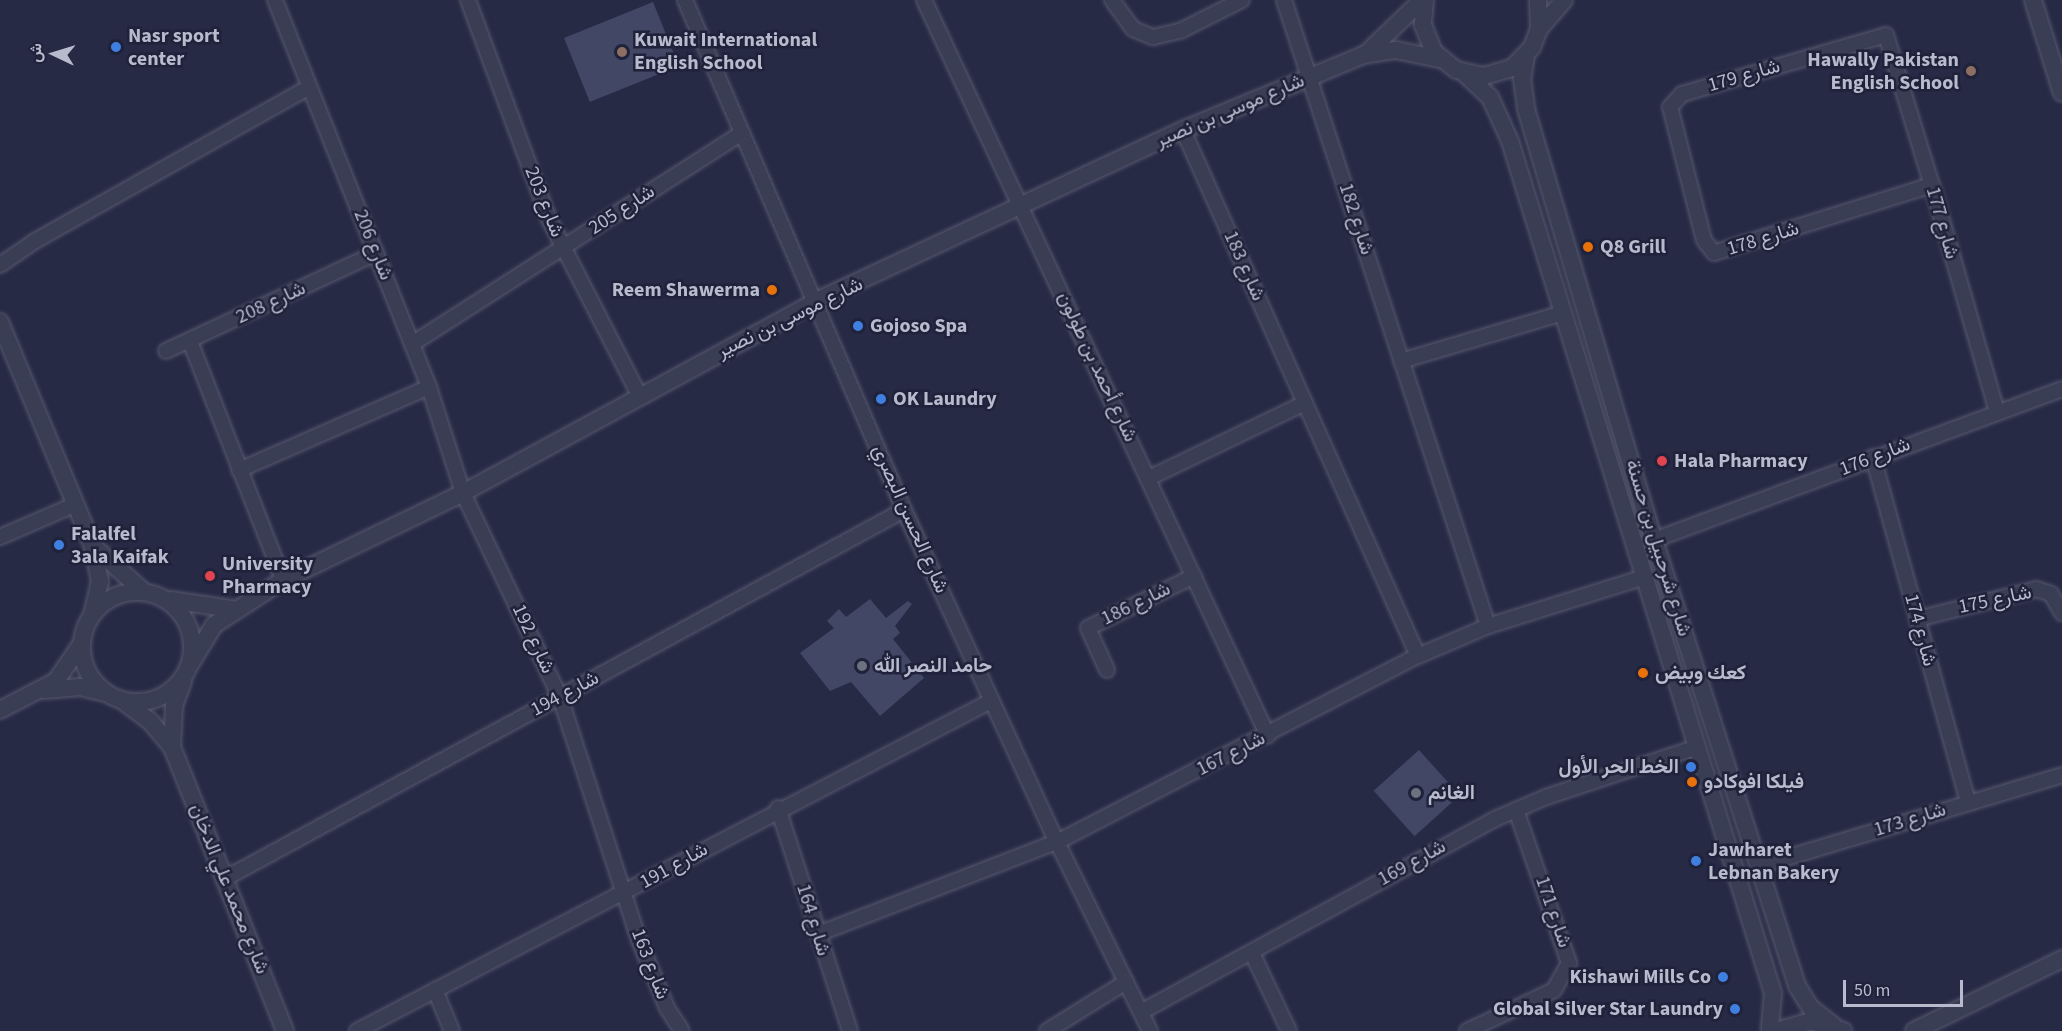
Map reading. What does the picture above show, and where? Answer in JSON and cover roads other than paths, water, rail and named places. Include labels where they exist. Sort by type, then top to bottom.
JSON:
[{"type":"street","name":"شارع 206","points":[[275,0],[429,387],[464,493]]},
{"type":"street","name":"شارع 203","points":[[468,0],[562,249],[601,315],[639,395]]},
{"type":"street","name":"شارع الحسن البصري","points":[[685,0],[741,134],[818,300],[904,510],[1057,842],[1150,1031]]},
{"type":"street","name":"شارع أحمد بن طولون","points":[[924,0],[1268,736]]},
{"type":"street","points":[[1112,0],[1128,23],[1145,35],[1172,34],[1242,0]]},
{"type":"street","name":"شارع 182","points":[[1284,0],[1488,626]]},
{"type":"street","points":[[1423,0],[1425,34],[1440,59]]},
{"type":"street","name":"شارع موسى بن نصير","points":[[187,670],[206,635],[232,609],[283,580],[464,493],[639,395],[818,300],[1183,130],[1363,55],[1393,33],[1423,0]]},
{"type":"street","points":[[1538,0],[1539,28]]},
{"type":"street","points":[[1465,74],[1503,72],[1526,55],[1539,28],[1564,0]]},
{"type":"street","points":[[2033,0],[2062,93]]},
{"type":"street","name":"شارع 179","points":[[1674,100],[1682,94],[1886,35]]},
{"type":"street","name":"شارع 177","points":[[1886,35],[1997,411]]},
{"type":"street","name":"شارع موسى بن نصير","points":[[1363,55],[1396,51],[1440,59]]},
{"type":"street","name":"شارع شرحبيل بن حسنة","points":[[1526,55],[1522,79],[1526,109],[1654,540],[1800,993],[1839,1028]]},
{"type":"street","name":"شارع شرحبيل بن حسنة","points":[[1440,59],[1465,74],[1490,97],[1505,127],[1773,993],[1770,1031]]},
{"type":"street","points":[[0,265],[35,241],[309,87]]},
{"type":"street","name":"شارع 178","points":[[1674,100],[1670,119],[1704,240],[1714,253],[1932,185]]},
{"type":"street","name":"شارع 183","points":[[1183,130],[1418,656]]},
{"type":"street","name":"شارع 205","points":[[412,344],[741,134]]},
{"type":"street","name":"شارع 208","points":[[166,351],[376,253]]},
{"type":"street","points":[[1401,361],[1563,313]]},
{"type":"street","points":[[0,322],[74,505],[93,546],[100,581],[92,616],[82,643],[68,667],[44,690],[0,710]]},
{"type":"street","points":[[190,341],[283,580]]},
{"type":"street","points":[[239,470],[429,387]]},
{"type":"street","name":"شارع 176","points":[[1654,540],[2062,388]]},
{"type":"street","points":[[1149,478],[1305,403]]},
{"type":"street","name":"شارع 174","points":[[1873,458],[1968,803]]},
{"type":"street","name":"شارع 192","points":[[464,493],[560,697],[626,893]]},
{"type":"street","points":[[0,537],[74,505]]},
{"type":"street","name":"شارع 194","points":[[226,879],[904,510]]},
{"type":"street","points":[[44,690],[80,687],[106,693],[123,701],[157,699],[187,670],[191,631],[173,604],[151,593],[93,546]]},
{"type":"street","name":"شارع 186","points":[[1107,670],[1088,628],[1194,576]]},
{"type":"street","name":"شارع 167","points":[[818,934],[1057,842],[1268,736],[1418,656],[1488,626],[1644,577]]},
{"type":"street","name":"شارع 175","points":[[1917,619],[2036,589],[2051,594],[2062,613]]},
{"type":"street","points":[[92,616],[110,598],[151,593],[190,606],[232,609]]},
{"type":"street","points":[[82,643],[92,679],[106,693]]},
{"type":"street","name":"شارع محمد علي الدخان","points":[[172,747],[174,706],[187,670]]},
{"type":"street","name":"شارع محمد علي الدخان","points":[[123,701],[146,717],[172,747],[285,1031]]},
{"type":"street","name":"شارع 191","points":[[357,1031],[626,893],[778,808],[991,701]]},
{"type":"street","name":"شارع 169","points":[[1141,1012],[1515,810],[1697,747]]},
{"type":"street","name":"شارع 173","points":[[1759,866],[2062,775]]},
{"type":"street","name":"شارع 164","points":[[778,808],[850,1031]]},
{"type":"street","name":"شارع 171","points":[[1467,1031],[1554,990],[1569,963],[1515,810]]},
{"type":"street","name":"شارع 163","points":[[626,893],[651,968],[682,1031]]},
{"type":"street","points":[[1252,953],[1288,1031]]},
{"type":"street","points":[[1914,1031],[2062,959]]},
{"type":"street","points":[[1047,1031],[1126,982]]},
{"type":"street","points":[[435,990],[452,1031]]},
{"type":"street","points":[[1776,1031],[1799,1022],[1839,1028]]},
{"type":"place","name":"Nasr sport center","points":[[116,47]]},
{"type":"place","name":"Kuwait International English School","points":[[622,52]]},
{"type":"place","name":"Hawally Pakistan English School","points":[[1971,71]]},
{"type":"place","name":"Q8 Grill","points":[[1588,247]]},
{"type":"place","name":"Reem Shawerma","points":[[772,290]]},
{"type":"place","name":"Gojoso Spa","points":[[858,326]]},
{"type":"place","name":"OK Laundry","points":[[881,399]]},
{"type":"place","name":"Hala Pharmacy","points":[[1662,461]]},
{"type":"place","name":"Falalfel 3ala Kaifak","points":[[59,545]]},
{"type":"place","name":"University Pharmacy","points":[[210,576]]},
{"type":"place","name":"حامد النصر الله","points":[[862,666]]},
{"type":"place","name":"كعك وبيض","points":[[1643,673]]},
{"type":"place","name":"الخط الحر الأول","points":[[1691,767]]},
{"type":"place","name":"فيلكا افوكادو","points":[[1692,782]]},
{"type":"place","name":"الغانم","points":[[1416,793]]},
{"type":"place","name":"Jawharet Lebnan Bakery","points":[[1696,861]]},
{"type":"place","name":"Kishawi Mills Co","points":[[1723,977]]},
{"type":"place","name":"Global Silver Star Laundry","points":[[1735,1009]]}]
